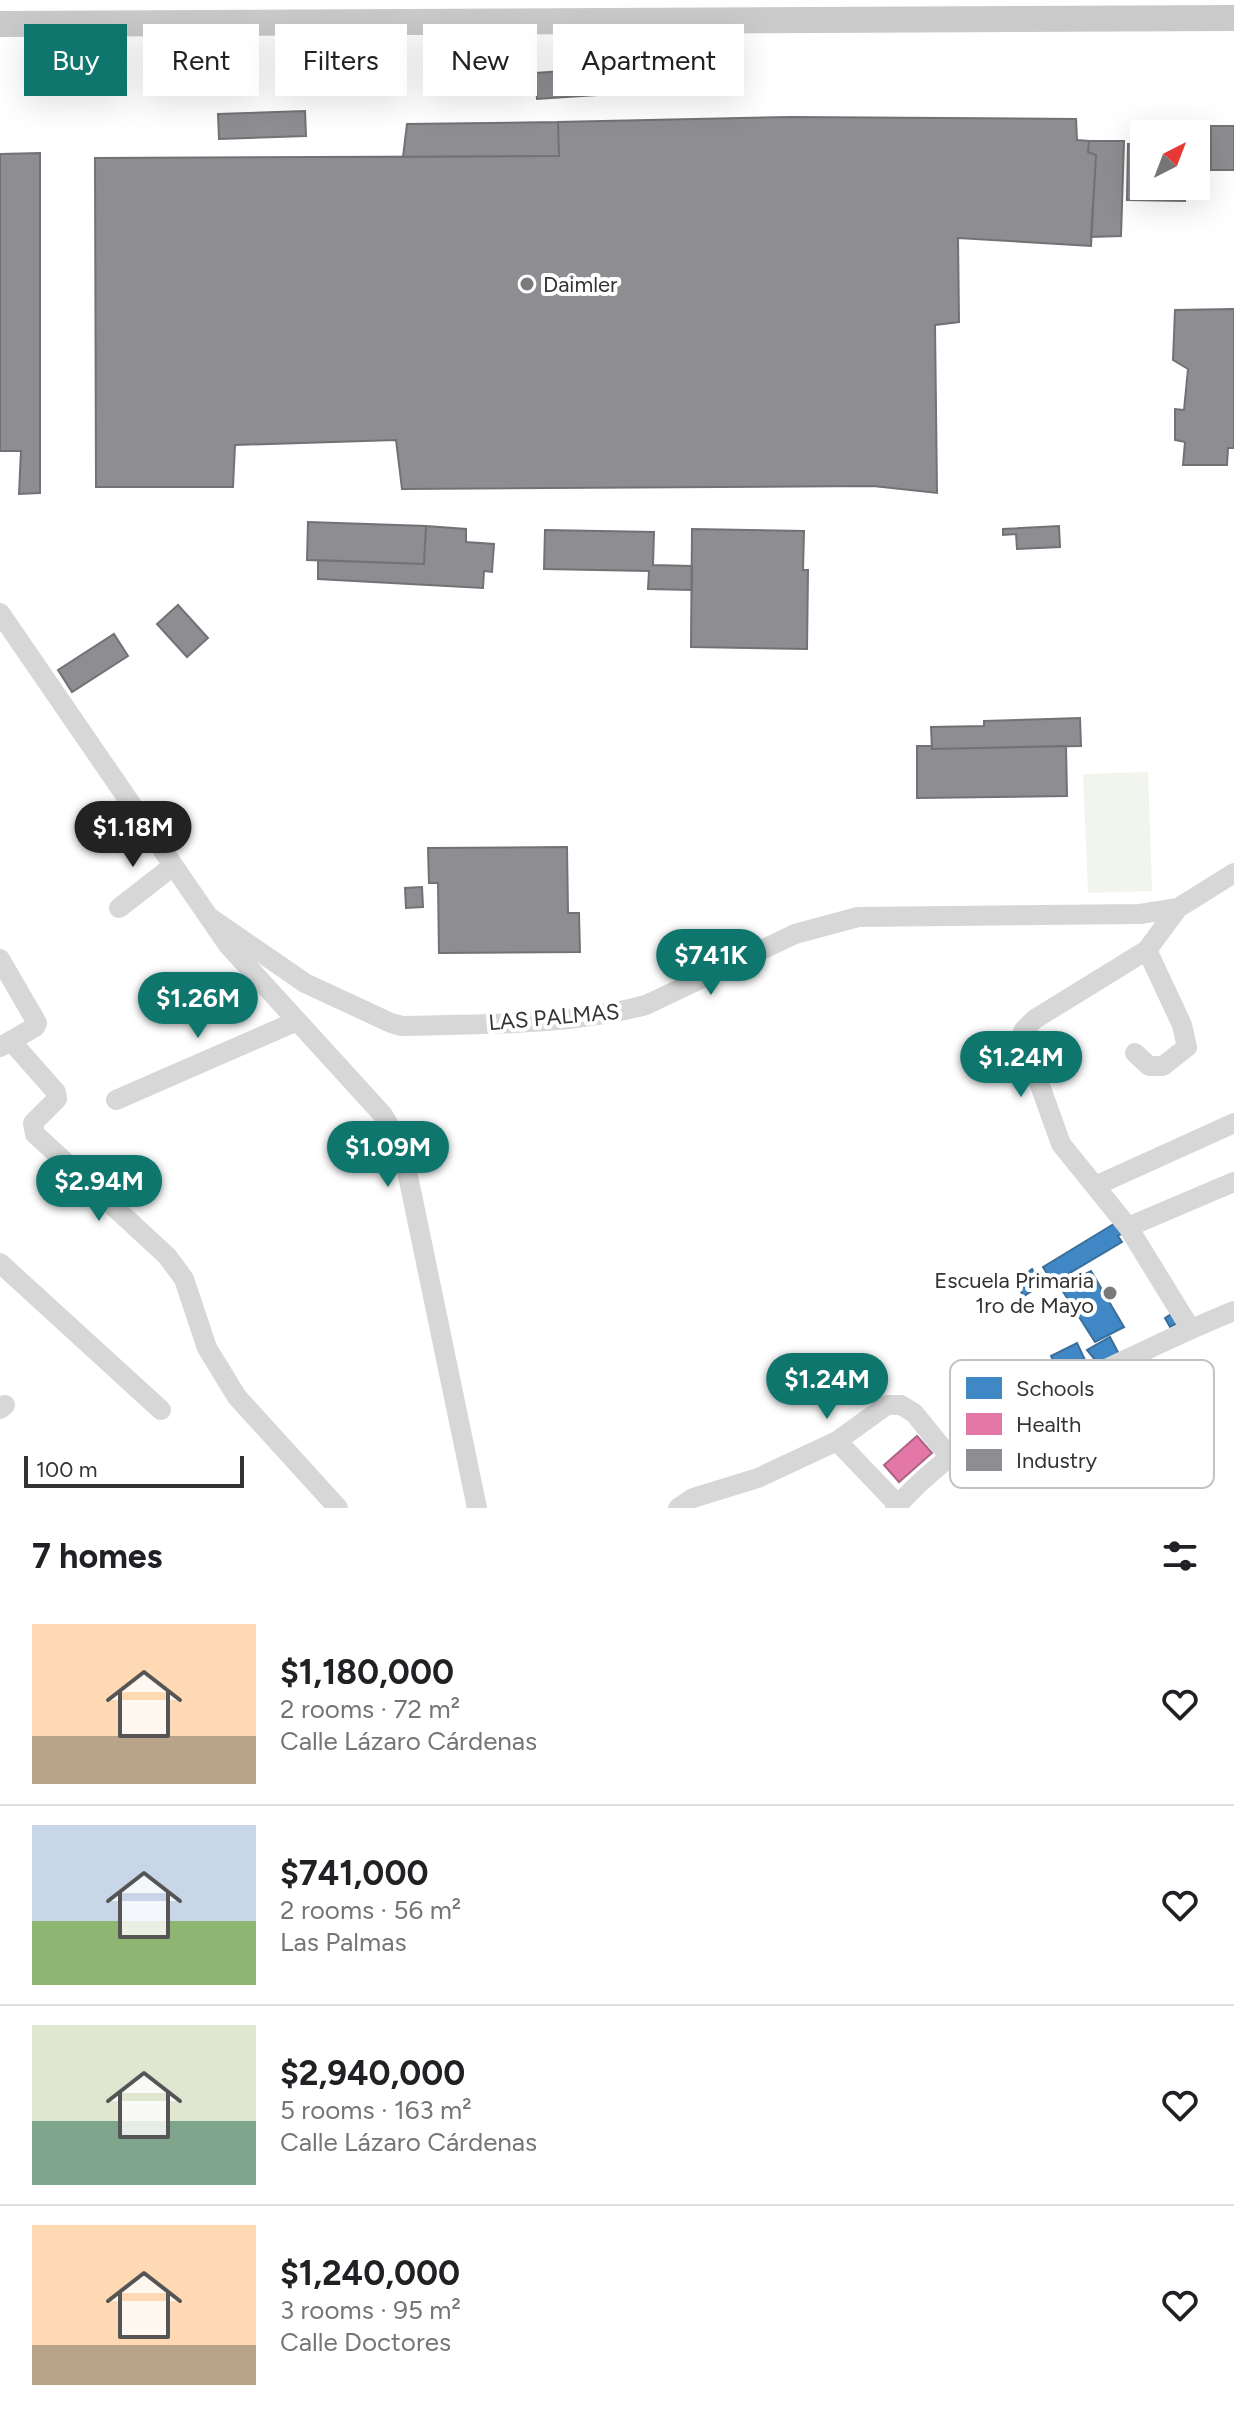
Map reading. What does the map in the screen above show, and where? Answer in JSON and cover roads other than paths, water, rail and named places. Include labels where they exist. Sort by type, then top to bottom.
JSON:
[{"type":"main road","points":[[0,24],[1234,18]]},
{"type":"street","points":[[0,613],[239,958],[383,1115],[402,1147],[477,1508]]},
{"type":"street","points":[[119,908],[173,866]]},
{"type":"street","name":"LAS PALMAS","points":[[209,917],[305,983],[391,1023],[402,1026],[520,1023],[622,1011],[646,1005],[795,934],[858,917],[1127,914],[1178,908],[1234,873]]},
{"type":"street","points":[[1178,908],[1147,950],[1035,1019],[1023,1031],[1034,1073],[1061,1144],[1128,1227],[1190,1328]]},
{"type":"street","points":[[1135,1053],[1149,1066],[1163,1066],[1187,1047],[1182,1025],[1147,950]]},
{"type":"street","points":[[0,959],[36,1020],[35,1027],[5,1044],[56,1092],[57,1099],[33,1123],[35,1134],[167,1256],[184,1279],[207,1348],[237,1397],[338,1508]]},
{"type":"street","points":[[116,1100],[297,1021]]},
{"type":"street","points":[[1095,1186],[1234,1123]]},
{"type":"street","points":[[1128,1227],[1234,1182]]},
{"type":"street","points":[[0,1263],[161,1410]]},
{"type":"street","points":[[1125,1360],[1190,1328],[1234,1311]]},
{"type":"street","points":[[678,1508],[693,1498],[758,1478],[837,1441],[887,1405],[901,1405],[914,1413],[949,1456],[896,1506],[837,1441]]},
{"type":"place","name":"Daimler","points":[[527,284]]},
{"type":"place","name":"Escuela Primaria 1ro de Mayo","points":[[1110,1293]]}]
